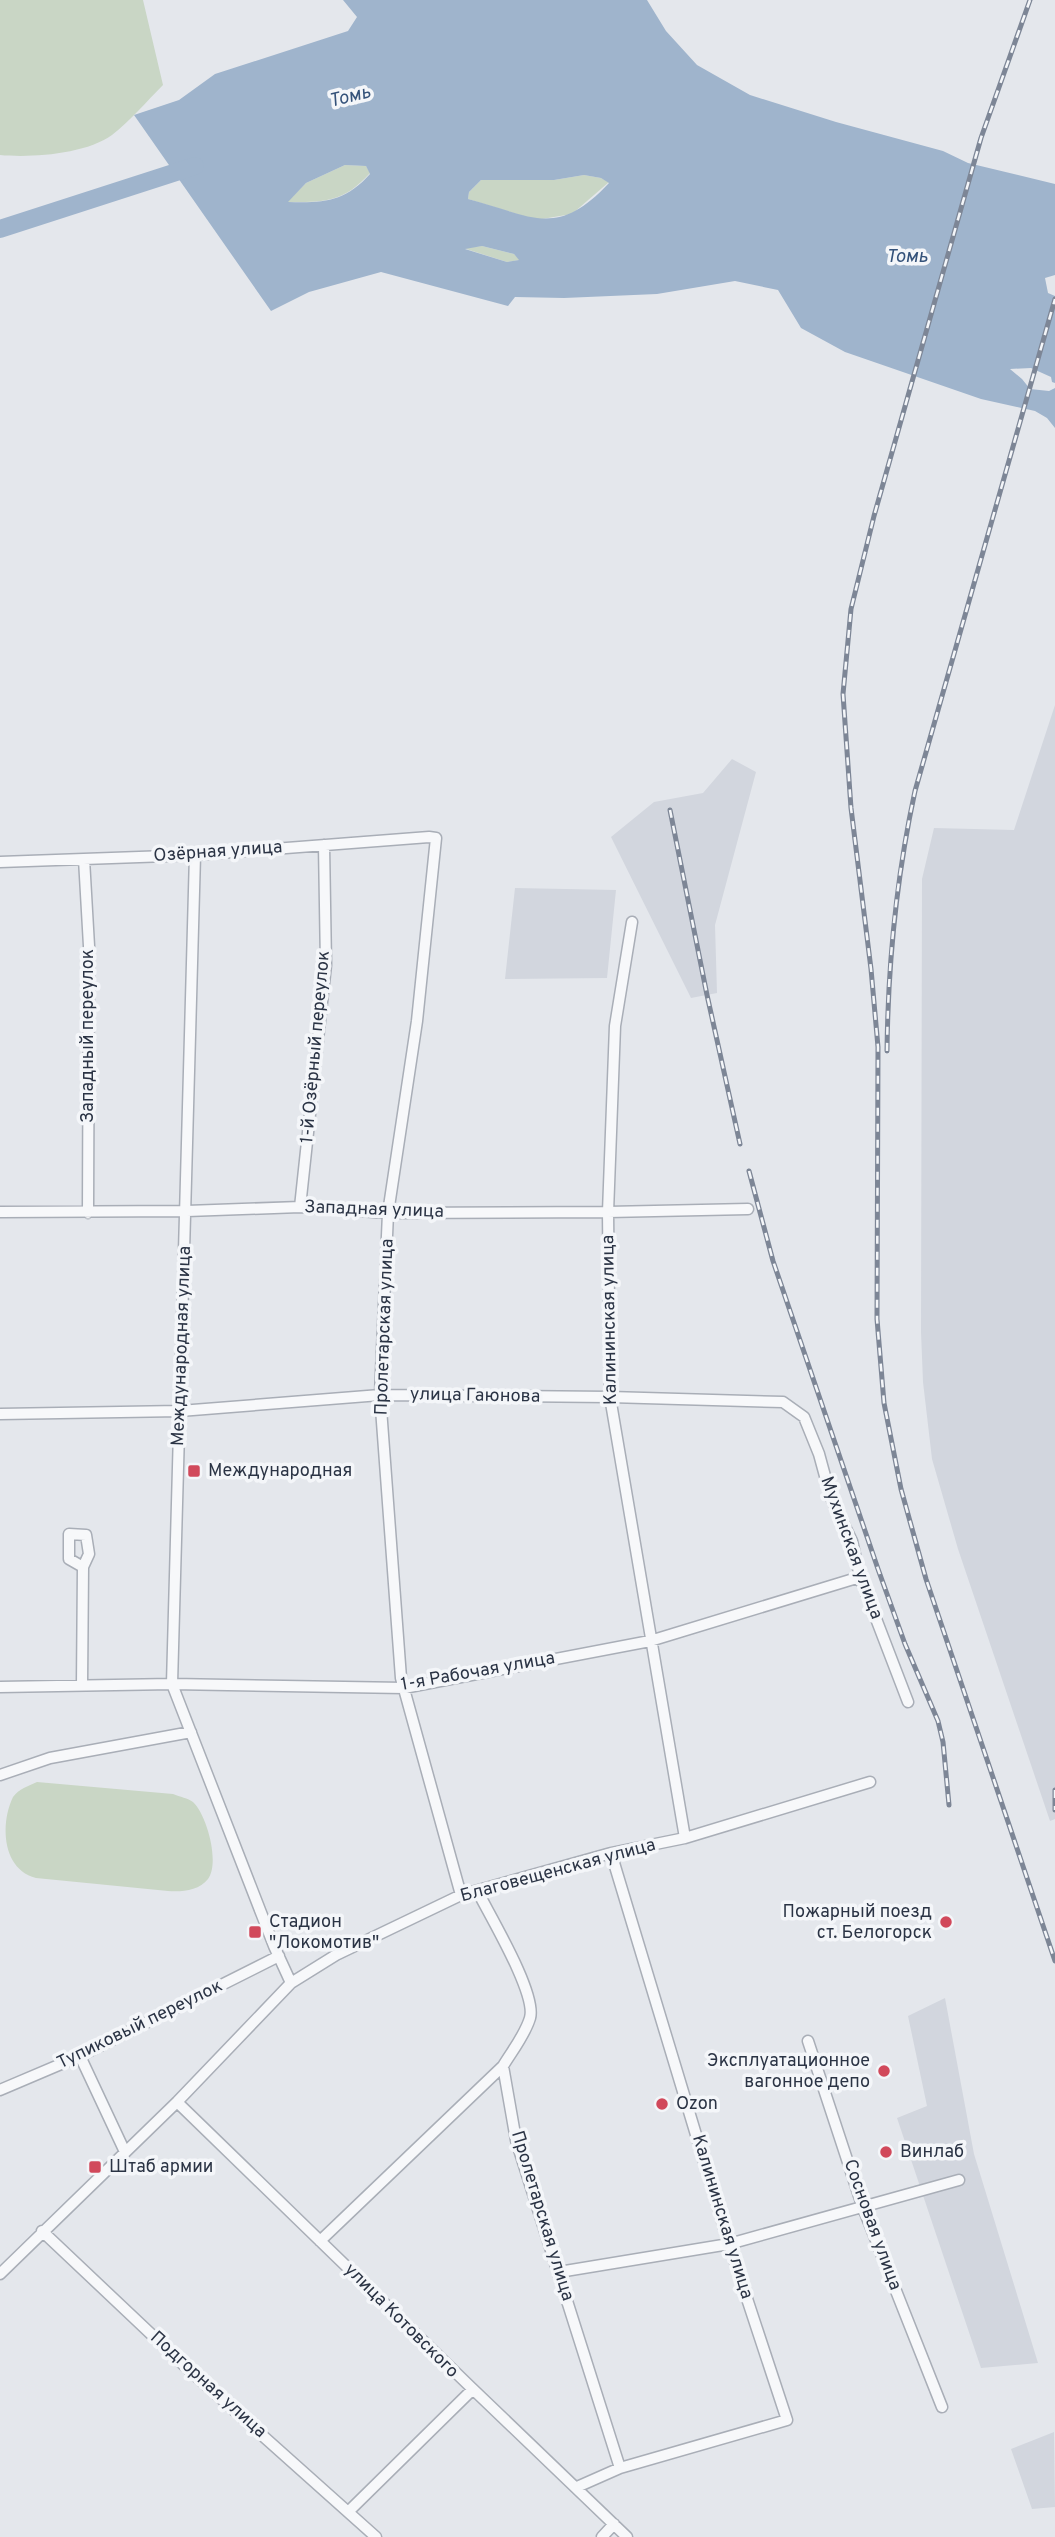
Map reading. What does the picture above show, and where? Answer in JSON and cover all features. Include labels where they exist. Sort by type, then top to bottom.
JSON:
[{"type":"street","name":"Озёрная улица","points":[[0,862],[195,855],[436,838]]},
{"type":"street","name":"Пролетарская улица","points":[[436,838],[417,1021],[388,1213],[380,1395],[401,1678],[461,1895]]},
{"type":"street","name":"1-й Озёрный переулок","points":[[300,1207],[325,978],[324,845]]},
{"type":"street","name":"Международная улица","points":[[195,855],[173,1684],[291,1983]]},
{"type":"street","name":"Западный переулок","points":[[84,859],[89,946],[88,1213]]},
{"type":"street","name":"Калининская улица","points":[[632,922],[615,1026],[608,1213],[610,1397],[685,1838]]},
{"type":"street","name":"Западная улица","points":[[0,1212],[88,1213],[300,1207],[388,1213],[608,1213],[748,1209]]},
{"type":"street","name":"улица Гаюнова","points":[[0,1414],[180,1411],[380,1395],[783,1402]]},
{"type":"street","name":"Мухинская улица","points":[[783,1402],[804,1417],[831,1498],[852,1541],[860,1577],[908,1702]]},
{"type":"street","points":[[82,1685],[83,1567]]},
{"type":"street","name":"1-я Рабочая улица","points":[[0,1687],[173,1684],[404,1688],[650,1641],[860,1577]]},
{"type":"street","points":[[0,1775],[50,1758],[191,1732]]},
{"type":"street","name":"Благовещенская улица","points":[[0,2274],[177,2102],[291,1983],[336,1955],[461,1895],[611,1853],[685,1838],[870,1782]]},
{"type":"street","name":"Калининская улица","points":[[611,1853],[729,2244],[787,2420],[620,2468]]},
{"type":"street","points":[[320,2241],[503,2066],[531,2015],[522,1977],[478,1892]]},
{"type":"street","name":"Тупиковый переулок","points":[[0,2090],[80,2056],[279,1956]]},
{"type":"street","name":"Сосновая улица","points":[[808,2040],[862,2205],[942,2407]]},
{"type":"street","points":[[80,2056],[125,2152]]},
{"type":"street","name":"Пролетарская улица","points":[[503,2066],[516,2140],[620,2468]]},
{"type":"street","name":"улица Котовского","points":[[177,2102],[627,2537]]},
{"type":"street","points":[[559,2273],[729,2244],[959,2180]]},
{"type":"street","name":"Подгорная улица","points":[[42,2231],[188,2369],[376,2537]]},
{"type":"street","points":[[349,2511],[472,2390]]},
{"type":"street","points":[[577,2487],[620,2468]]},
{"type":"street","points":[[602,2537],[614,2524]]},
{"type":"shaded area","points":[[1055,705],[1055,1819],[1050,1821],[958,1549],[932,1459],[923,1382],[921,1332],[922,879],[934,828],[1014,830]]},
{"type":"shaded area","points":[[732,759],[756,772],[715,925],[717,993],[691,998],[611,837],[654,802],[703,793]]},
{"type":"shaded area","points":[[515,888],[616,890],[607,978],[505,979]]},
{"type":"shaded area","points":[[945,1998],[974,2154],[1038,2363],[981,2368],[897,2118],[927,2106],[908,2016]]},
{"type":"shaded area","points":[[1054,2432],[1055,2507],[1032,2509],[1011,2449]]},
{"type":"green space","points":[[0,0],[143,0],[163,85],[112,135],[88,147],[27,156],[0,155]]},
{"type":"green space","points":[[345,165],[366,166],[370,173],[351,190],[332,199],[287,202],[306,183]]},
{"type":"green space","points":[[584,175],[609,182],[572,214],[536,220],[468,199],[469,192],[481,180],[554,180]]},
{"type":"green space","points":[[482,246],[514,254],[520,260],[507,262],[463,248]]},
{"type":"green space","points":[[37,1782],[173,1794],[193,1802],[203,1817],[210,1839],[213,1862],[208,1879],[195,1888],[173,1891],[36,1878],[25,1873],[10,1856],[6,1820],[13,1797]]},
{"type":"water","name":"Томь","points":[[343,0],[647,0],[666,31],[697,65],[750,95],[943,151],[968,163],[1055,184],[1055,275],[1045,278],[1048,293],[1055,296],[1055,383],[1051,377],[1031,368],[1010,369],[1030,389],[1049,391],[1055,388],[1055,428],[1047,418],[1035,411],[981,399],[845,352],[801,328],[778,290],[735,281],[657,294],[515,297],[508,306],[381,272],[309,292],[271,311],[134,115],[179,100],[215,74],[348,31],[357,17]],"holes":[[[345,165],[366,166],[370,174],[352,190],[333,199],[288,202],[306,183]],[[584,175],[601,178],[609,183],[590,201],[573,212],[558,217],[526,216],[468,199],[469,192],[481,180],[554,180]],[[482,246],[514,254],[519,260],[507,262],[465,249]]]},
{"type":"waterway","name":"Томь","points":[[0,229],[195,166]]},
{"type":"railway","points":[[1030,0],[981,138],[874,516],[851,609],[843,694],[851,808],[878,1047],[877,1319],[884,1403],[901,1489],[926,1579],[1055,1961]]},
{"type":"railway","points":[[887,1051],[894,920],[915,791],[1055,299]]},
{"type":"railway","points":[[670,810],[740,1144]]},
{"type":"railway","points":[[749,1171],[773,1261],[878,1569],[905,1644],[938,1721],[943,1742],[949,1805]]},
{"type":"railway","points":[[1055,1790],[1055,1810]]},
{"type":"place","name":"Международная","points":[[194,1471]]},
{"type":"place","name":"Пожарный поезд ст. Белогорск","points":[[946,1922]]},
{"type":"place","name":"Стадион \"Локомотив\"","points":[[255,1932]]},
{"type":"place","name":"Эксплуатационное вагонное депо","points":[[884,2071]]},
{"type":"place","name":"Ozon","points":[[662,2104]]},
{"type":"place","name":"Винлаб","points":[[886,2152]]},
{"type":"place","name":"Штаб армии","points":[[95,2167]]}]
